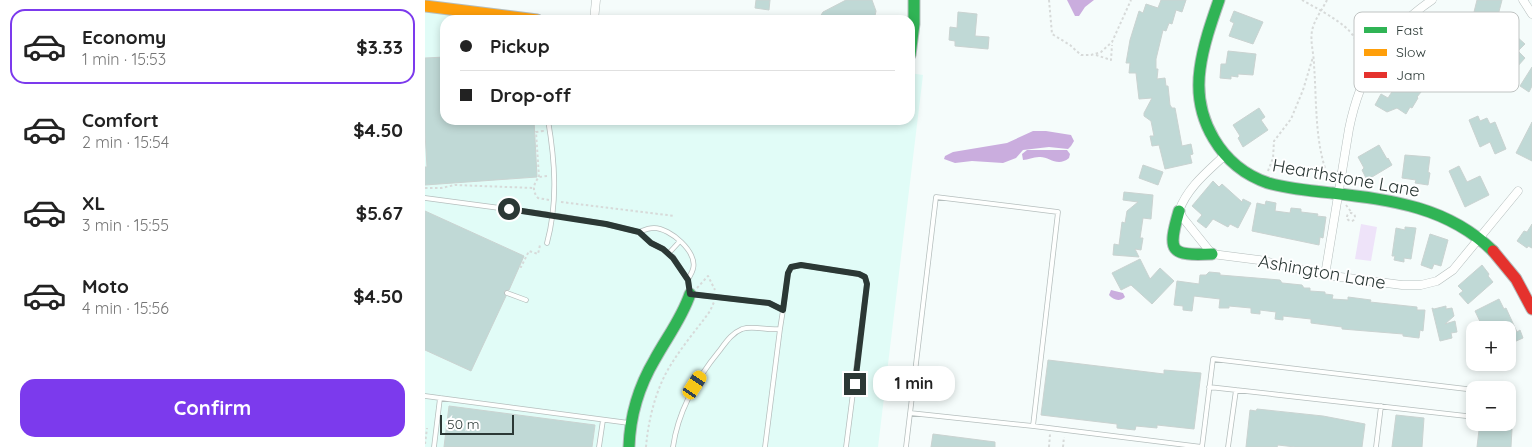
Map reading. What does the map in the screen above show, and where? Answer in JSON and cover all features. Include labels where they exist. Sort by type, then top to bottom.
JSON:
[{"type":"street","points":[[594,15],[596,0]]},
{"type":"street","points":[[914,0],[915,15]]},
{"type":"street","name":"Hearthstone Lane","points":[[1219,0],[1201,60],[1198,91],[1205,123],[1224,156],[1240,169],[1264,182],[1415,207],[1455,223],[1480,239],[1509,266],[1532,309]]},
{"type":"street","points":[[1414,12],[1431,0]]},
{"type":"street","points":[[1523,0],[1532,14]]},
{"type":"street","points":[[425,6],[497,15]]},
{"type":"street","points":[[1325,275],[1353,110],[1359,92]]},
{"type":"street","points":[[1211,254],[1183,254],[1175,249],[1172,235],[1184,199],[1195,184],[1224,156]]},
{"type":"street","name":"Ashington Lane","points":[[1211,254],[1259,260],[1325,275],[1410,286],[1430,284],[1453,270],[1518,191]]},
{"type":"street","points":[[1179,210],[1188,226],[1211,254]]},
{"type":"street","points":[[629,447],[631,424],[644,380],[682,315],[690,294]]},
{"type":"lane","points":[[547,243],[554,201],[554,176],[549,125]]},
{"type":"lane","points":[[906,447],[936,197],[1059,212],[1033,426]]},
{"type":"lane","points":[[425,198],[546,214],[606,224],[639,232],[655,228],[668,232],[688,250],[693,261],[694,268],[688,280]]},
{"type":"lane","points":[[639,232],[651,243],[669,253],[688,280],[690,294],[769,303],[783,310]]},
{"type":"lane","points":[[669,253],[680,241]]},
{"type":"lane","points":[[765,447],[788,273],[791,267],[801,265],[859,274],[865,277],[867,284],[847,447]]},
{"type":"lane","points":[[507,293],[526,300]]},
{"type":"lane","points":[[673,447],[675,433],[690,393],[715,355],[733,333],[744,328],[780,329]]},
{"type":"lane","points":[[910,413],[1202,447],[1213,359],[1466,389]]},
{"type":"lane","points":[[1209,387],[1466,416]]},
{"type":"lane","points":[[1228,447],[1236,390]]},
{"type":"lane","points":[[425,396],[631,424]]},
{"type":"lane","points":[[434,447],[440,398]]},
{"type":"lane","points":[[1376,447],[1381,406]]},
{"type":"lane","points":[[599,447],[603,420]]},
{"type":"path","points":[[1049,0],[1051,31],[1081,55],[1094,55],[1111,60],[1112,42]]},
{"type":"path","points":[[1094,55],[1105,49],[1112,42],[1131,0]]},
{"type":"path","points":[[1302,0],[1322,10],[1354,38]]},
{"type":"path","points":[[1327,0],[1312,28],[1311,34],[1314,55],[1317,130],[1329,178],[1338,194],[1353,213]]},
{"type":"path","points":[[1264,182],[1273,158],[1274,141],[1291,119],[1314,55]]},
{"type":"path","points":[[533,188],[539,177],[536,132],[543,131],[541,126]]},
{"type":"path","points":[[547,176],[547,184]]},
{"type":"path","points":[[539,177],[554,176]]},
{"type":"path","points":[[425,188],[434,189],[455,185],[533,188]]},
{"type":"path","points":[[533,188],[538,198],[547,200],[675,216]]},
{"type":"path","points":[[546,214],[547,192]]},
{"type":"path","points":[[519,266],[521,267],[529,251],[538,254],[540,245]]},
{"type":"path","points":[[646,447],[654,406],[665,376],[710,311],[715,296],[715,288],[708,276],[690,294]]},
{"type":"path","points":[[425,444],[427,428]]},
{"type":"path","points":[[1049,447],[1051,428]]},
{"type":"path","points":[[1063,447],[1065,430]]},
{"type":"shaded area","points":[[1067,0],[1094,0],[1085,7],[1079,16],[1075,16]]},
{"type":"shaded area","points":[[425,12],[449,15],[440,15],[440,125],[915,125],[915,74],[923,75],[878,447],[425,447]]},
{"type":"shaded area","points":[[1033,131],[1071,135],[1074,141],[1068,149],[1049,147],[1023,150],[1016,158],[1003,163],[972,161],[955,163],[944,159],[945,156],[953,152],[1007,143]]},
{"type":"shaded area","points":[[1027,150],[1067,150],[1070,154],[1069,158],[1061,162],[1043,157],[1023,160],[1022,154]]},
{"type":"shaded area","points":[[1361,224],[1377,227],[1371,261],[1355,259]]},
{"type":"shaded area","points":[[1111,290],[1123,293],[1125,297],[1121,300],[1112,298],[1109,295]]},
{"type":"building","points":[[756,0],[770,0],[769,10],[755,8]]},
{"type":"building","points":[[846,0],[872,0],[876,11],[875,15],[821,15],[823,12]]},
{"type":"building","points":[[1161,0],[1186,0],[1182,12],[1176,10],[1172,24],[1169,23],[1166,31],[1163,30],[1156,59],[1156,69],[1158,69],[1157,79],[1165,78],[1166,86],[1168,86],[1170,105],[1172,108],[1175,108],[1182,146],[1191,144],[1193,154],[1190,155],[1192,163],[1165,169],[1159,145],[1152,146],[1150,136],[1154,136],[1151,121],[1144,116],[1152,98],[1139,99],[1136,73],[1129,73],[1130,63],[1126,63],[1130,40],[1139,11],[1143,13],[1146,4],[1158,8]]},
{"type":"building","points":[[1477,0],[1502,0],[1499,12],[1474,12]]},
{"type":"building","points":[[1234,11],[1263,22],[1253,44],[1229,36],[1234,23],[1230,21]]},
{"type":"building","points":[[958,12],[977,14],[975,36],[989,37],[988,49],[955,46],[955,41],[949,40],[950,27],[957,28]]},
{"type":"building","points":[[1519,39],[1525,44],[1519,50]]},
{"type":"building","points":[[1228,51],[1256,54],[1253,75],[1238,74],[1238,77],[1231,76],[1231,79],[1220,78],[1221,64],[1226,64]]},
{"type":"building","points":[[1519,52],[1525,58],[1519,65]]},
{"type":"building","points":[[440,57],[440,125],[534,125],[537,177],[425,185],[425,167],[427,167],[425,58]]},
{"type":"building","points":[[1532,67],[1532,86],[1529,92],[1520,86]]},
{"type":"building","points":[[1392,92],[1421,92],[1412,108],[1410,107],[1406,114],[1397,108],[1387,112],[1375,105],[1381,94],[1388,98]]},
{"type":"building","points":[[1259,108],[1265,117],[1261,120],[1268,130],[1243,147],[1238,138],[1240,136],[1233,125]]},
{"type":"building","points":[[1478,116],[1480,121],[1487,118],[1490,124],[1495,122],[1506,149],[1495,154],[1490,142],[1480,147],[1469,120]]},
{"type":"building","points":[[1532,122],[1532,161],[1516,153]]},
{"type":"building","points":[[1379,145],[1392,165],[1367,180],[1362,170],[1364,168],[1358,157]]},
{"type":"building","points":[[1405,155],[1430,157],[1428,185],[1415,183],[1416,180],[1402,178]]},
{"type":"building","points":[[1143,165],[1163,172],[1158,185],[1139,178]]},
{"type":"building","points":[[1459,166],[1467,182],[1480,176],[1489,195],[1465,207],[1449,171]]},
{"type":"building","points":[[1213,181],[1219,187],[1222,184],[1242,202],[1243,199],[1251,203],[1238,228],[1230,224],[1228,227],[1213,219],[1206,228],[1197,221],[1202,215],[1192,206]]},
{"type":"building","points":[[1124,192],[1153,195],[1151,219],[1143,218],[1140,238],[1143,238],[1141,250],[1135,249],[1139,257],[1113,255],[1114,244],[1119,245],[1122,222],[1125,223],[1127,211],[1138,202],[1123,200]]},
{"type":"building","points":[[1266,201],[1276,203],[1275,211],[1290,213],[1291,208],[1301,209],[1301,212],[1326,217],[1323,238],[1320,237],[1319,245],[1252,231],[1257,203],[1265,205]]},
{"type":"building","points":[[425,211],[524,256],[509,290],[504,291],[506,296],[471,371],[425,350]]},
{"type":"building","points":[[1532,224],[1532,248],[1528,246],[1527,248],[1517,241],[1524,231],[1527,232]]},
{"type":"building","points":[[1405,227],[1416,228],[1411,259],[1404,258],[1404,262],[1394,260],[1395,256],[1392,256],[1396,228],[1405,230]]},
{"type":"building","points":[[1430,234],[1448,240],[1441,266],[1434,264],[1432,269],[1421,265]]},
{"type":"building","points":[[1140,259],[1150,279],[1160,268],[1174,281],[1152,304],[1131,285],[1121,290],[1112,273]]},
{"type":"building","points":[[1482,265],[1493,282],[1468,304],[1459,294],[1463,291],[1458,286]]},
{"type":"building","points":[[1209,272],[1220,273],[1220,275],[1280,280],[1282,283],[1302,285],[1304,288],[1310,288],[1310,291],[1325,292],[1325,294],[1333,295],[1332,299],[1348,300],[1348,297],[1371,300],[1370,302],[1417,307],[1417,310],[1425,310],[1423,331],[1420,330],[1419,338],[1403,336],[1403,334],[1342,329],[1342,327],[1311,323],[1311,319],[1283,316],[1283,320],[1275,319],[1276,312],[1260,310],[1260,314],[1251,313],[1251,308],[1229,306],[1229,308],[1219,308],[1220,299],[1194,296],[1192,311],[1183,310],[1183,306],[1174,305],[1177,281],[1199,284],[1200,275],[1206,275]]},
{"type":"building","points":[[1499,299],[1512,321],[1480,321],[1475,311]]},
{"type":"building","points":[[1446,306],[1446,309],[1452,308],[1454,316],[1445,324],[1455,321],[1457,332],[1451,333],[1452,338],[1440,341],[1432,308]]},
{"type":"building","points":[[1516,330],[1517,332],[1520,330],[1523,338],[1516,341]]},
{"type":"building","points":[[1048,360],[1164,374],[1164,370],[1201,373],[1194,429],[1157,425],[1157,428],[1136,426],[1135,430],[1117,428],[1117,424],[1041,415]]},
{"type":"building","points":[[449,406],[595,425],[592,447],[444,447]]},
{"type":"building","points":[[1257,409],[1323,416],[1365,424],[1362,447],[1295,447],[1278,445],[1277,447],[1246,447],[1250,410],[1256,411]]},
{"type":"building","points":[[1396,415],[1424,418],[1422,447],[1392,447]]},
{"type":"building","points":[[1479,431],[1512,431],[1511,447],[1477,447]]},
{"type":"building","points":[[933,434],[995,442],[995,447],[931,447]]},
{"type":"traffic: fast","points":[[914,0],[914,15]]},
{"type":"traffic: fast","points":[[1219,0],[1203,52],[1199,88],[1201,106],[1206,123],[1224,153],[1237,165],[1251,176],[1276,185],[1300,190],[1376,199],[1418,208],[1457,224],[1476,236],[1493,251]]},
{"type":"traffic: fast","points":[[1179,211],[1173,235],[1175,249],[1187,254],[1212,254]]},
{"type":"traffic: fast","points":[[629,447],[633,412],[640,390],[649,369],[683,311],[690,294]]},
{"type":"traffic: slow","points":[[425,6],[497,15]]},
{"type":"traffic: jam","points":[[1493,251],[1516,279],[1532,309]]},
{"type":"route","points":[[509,209],[606,224],[639,232],[651,243],[669,253],[677,262],[679,269],[688,280],[690,294],[769,303],[783,310],[788,273],[791,267],[801,265],[859,274],[865,277],[867,284],[855,384]]}]
